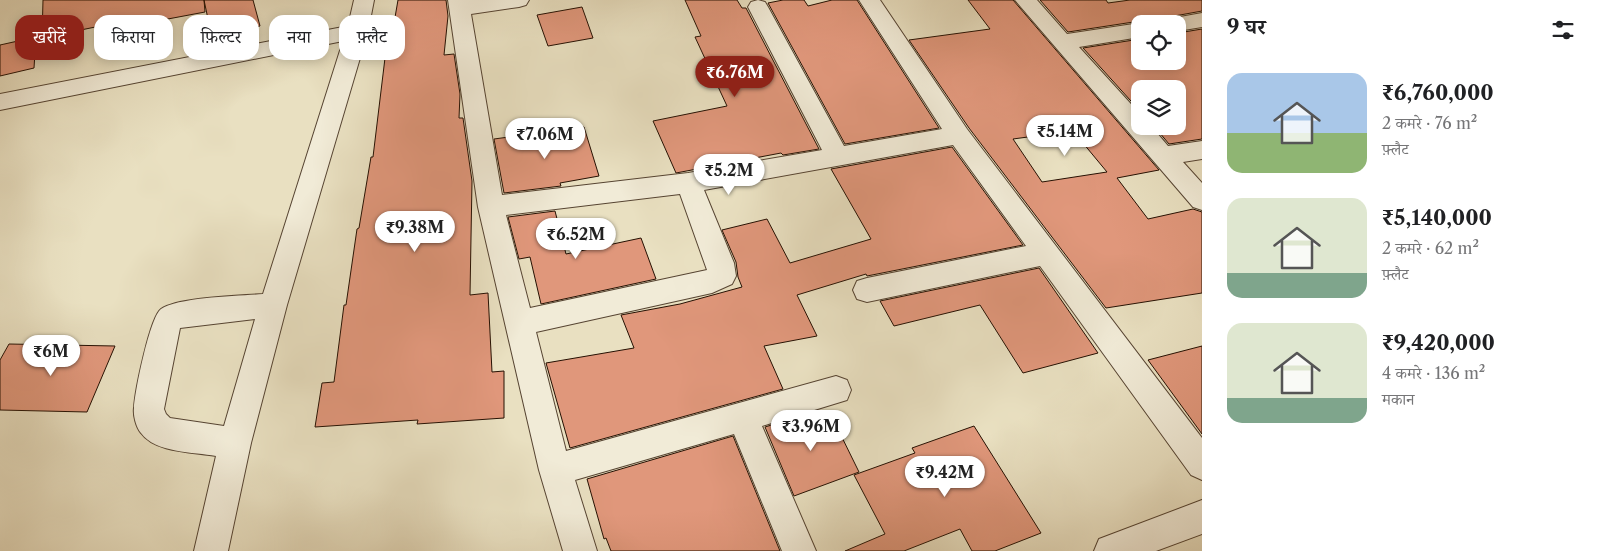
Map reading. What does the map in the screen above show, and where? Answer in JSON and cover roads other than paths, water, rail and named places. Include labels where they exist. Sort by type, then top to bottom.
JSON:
[{"type":"street","points":[[361,15],[364,0]]},
{"type":"street","points":[[519,0],[459,5],[491,207],[555,470],[580,551]]},
{"type":"street","points":[[869,0],[959,135],[1202,464]]},
{"type":"street","points":[[1026,0],[1161,156],[1202,200]]},
{"type":"street","points":[[758,7],[838,157]]},
{"type":"street","points":[[1186,23],[1202,20]]},
{"type":"street","points":[[1062,42],[1131,31]]},
{"type":"street","points":[[0,102],[339,35]]},
{"type":"street","points":[[211,551],[235,443],[273,305],[348,60]]},
{"type":"street","points":[[491,207],[688,183],[959,135]]},
{"type":"street","points":[[1161,156],[1202,150]]},
{"type":"street","points":[[518,323],[712,281],[722,276],[720,263],[688,183]]},
{"type":"street","points":[[867,290],[1046,253]]},
{"type":"street","points":[[235,443],[164,432],[152,423],[149,409],[165,326],[170,319],[178,315],[273,305]]},
{"type":"street","points":[[555,470],[836,390]]},
{"type":"street","points":[[742,417],[799,551]]},
{"type":"street","points":[[1111,551],[1202,518]]}]
